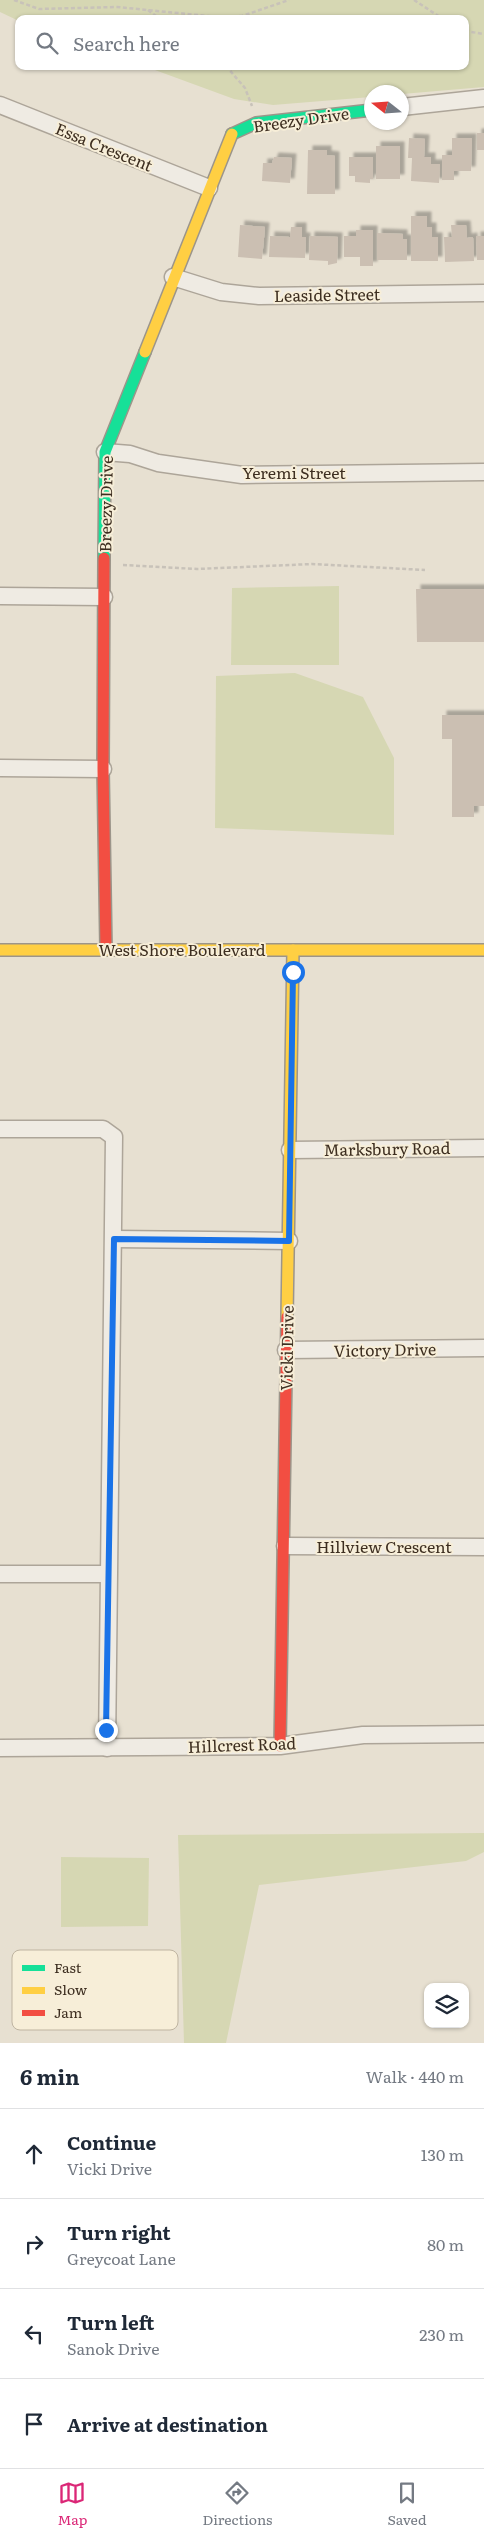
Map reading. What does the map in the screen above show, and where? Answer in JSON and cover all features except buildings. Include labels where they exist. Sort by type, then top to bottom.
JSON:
[{"type":"street","points":[[409,106],[484,98]]},
{"type":"street","name":"Essa Crescent","points":[[0,105],[209,188]]},
{"type":"street","name":"Breezy Drive","points":[[106,950],[103,769],[105,452],[173,277],[232,134],[256,123],[364,111]]},
{"type":"street","name":"Leaside Street","points":[[173,277],[221,292],[259,296],[484,293]]},
{"type":"street","name":"Yeremi Street","points":[[105,452],[130,454],[158,463],[242,474],[484,472]]},
{"type":"street","points":[[0,596],[104,597]]},
{"type":"street","points":[[0,768],[103,769]]},
{"type":"street","name":"West Shore Boulevard","points":[[0,950],[484,950]]},
{"type":"street","name":"Vicki Drive","points":[[280,1746],[292,950]]},
{"type":"street","points":[[0,1129],[103,1129],[114,1137],[107,1748]]},
{"type":"street","name":"Marksbury Road","points":[[290,1150],[484,1148]]},
{"type":"street","points":[[114,1239],[289,1241]]},
{"type":"street","name":"Victory Drive","points":[[286,1350],[484,1348]]},
{"type":"street","name":"Hillview Crescent","points":[[284,1546],[484,1548]]},
{"type":"street","points":[[0,1574],[108,1574]]},
{"type":"street","name":"Hillcrest Road","points":[[0,1748],[280,1746],[363,1734],[484,1734]]},
{"type":"path","points":[[14,0],[39,9],[117,7],[200,15]]},
{"type":"path","points":[[245,15],[289,0]]},
{"type":"path","points":[[414,0],[437,15]]},
{"type":"path","points":[[147,10],[154,15]]},
{"type":"path","points":[[469,31],[484,34]]},
{"type":"path","points":[[229,70],[245,88],[255,112],[256,123]]},
{"type":"path","points":[[122,565],[197,569],[312,564],[425,570]]},
{"type":"green space","points":[[0,0],[484,0],[484,87],[409,93],[409,85],[364,85],[364,98],[273,105],[234,99],[155,70],[469,70],[469,15],[15,15],[15,19],[0,12]]},
{"type":"green space","points":[[339,586],[339,665],[231,665],[232,588]]},
{"type":"green space","points":[[295,673],[363,697],[394,758],[394,835],[215,828],[216,676]]},
{"type":"green space","points":[[484,1833],[484,1852],[466,1861],[259,1885],[226,2043],[184,2043],[178,1835]]},
{"type":"green space","points":[[61,1857],[149,1858],[148,1926],[61,1927]]},
{"type":"traffic: fast","points":[[232,134],[256,123],[364,111]]},
{"type":"traffic: fast","points":[[104,558],[105,452],[145,352]]},
{"type":"traffic: slow","points":[[145,352],[232,134]]},
{"type":"traffic: slow","points":[[0,950],[484,950]]},
{"type":"traffic: slow","points":[[287,1317],[293,950]]},
{"type":"traffic: jam","points":[[104,558],[103,769],[106,949]]},
{"type":"traffic: jam","points":[[280,1746],[287,1317]]},
{"type":"route","points":[[106,1730],[114,1239],[289,1241],[293,972]]}]
